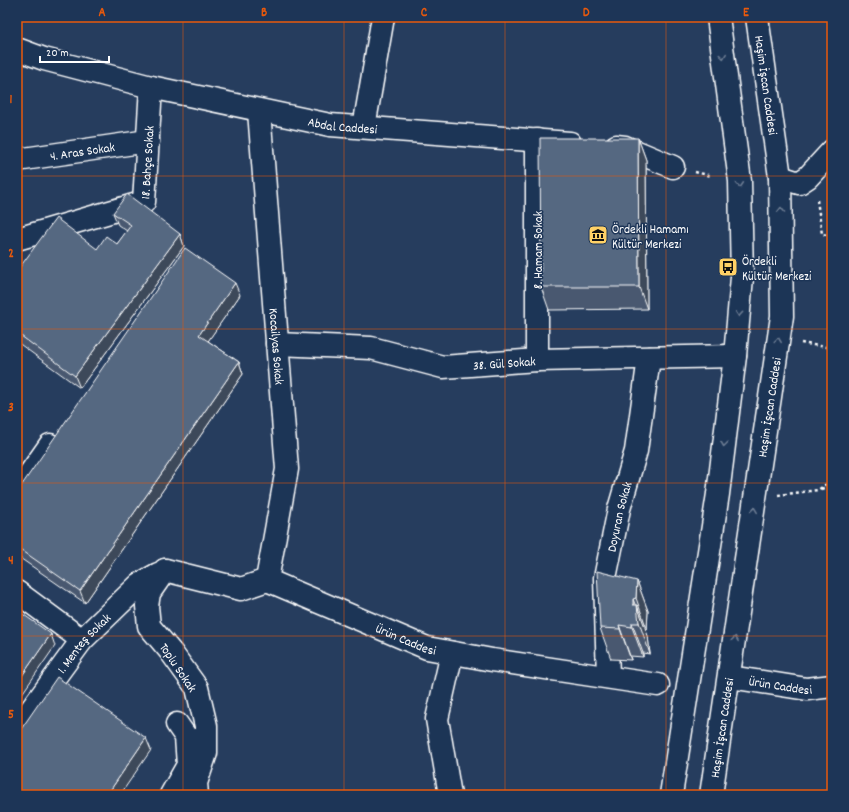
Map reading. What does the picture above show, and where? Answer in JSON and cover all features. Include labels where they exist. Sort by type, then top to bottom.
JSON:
[{"type":"street","points":[[364,127],[383,17]]},
{"type":"street","name":"Haşim İşcan Caddesi","points":[[711,795],[730,677],[782,316],[780,177],[757,17]]},
{"type":"street","points":[[671,795],[716,502],[735,356],[742,277],[740,181],[718,19]]},
{"type":"street","name":"Abdal Caddesi","points":[[17,49],[44,59],[151,87],[259,111],[330,124],[625,147],[673,168]]},
{"type":"street","name":"18. Bahçe Sokak","points":[[20,241],[144,202],[151,87]]},
{"type":"street","name":"Kocailyas Sokak","points":[[259,111],[276,344],[287,469],[267,580]]},
{"type":"street","name":"8. Hamam Sokak","points":[[537,140],[537,360]]},
{"type":"street","name":"4. Aras Sokak","points":[[17,160],[148,141]]},
{"type":"street","points":[[780,177],[799,183],[808,177],[832,151]]},
{"type":"street","name":"38. Gül Sokak","points":[[276,344],[371,348],[443,367],[537,360],[735,356]]},
{"type":"street","name":"Doyuran Sokak","points":[[608,677],[605,578],[619,509],[636,452],[649,358]]},
{"type":"street","points":[[17,492],[63,427]]},
{"type":"street","points":[[165,570],[241,589],[267,580]]},
{"type":"street","name":"1. Menteş Sokak","points":[[17,729],[82,640],[140,584],[165,570]]},
{"type":"street","name":"Toplu Sokak","points":[[165,570],[149,593],[147,606],[149,626],[171,652],[197,688],[206,726],[206,753],[196,783],[197,795]]},
{"type":"street","name":"Ürün Caddesi","points":[[267,580],[427,648],[492,660],[658,685]]},
{"type":"street","points":[[17,592],[82,640]]},
{"type":"street","points":[[450,795],[437,719],[452,653]]},
{"type":"street","name":"Ürün Caddesi","points":[[730,677],[808,689],[832,686]]},
{"type":"street","points":[[171,795],[188,765],[186,738],[177,724]]},
{"type":"path","points":[[816,200],[822,234],[832,236]]},
{"type":"path","points":[[800,343],[832,348]]},
{"type":"path","points":[[818,490],[832,480]]},
{"type":"path","points":[[778,495],[818,490],[832,485]]},
{"type":"building","name":"Ördekli Hamamı Kültür Merkezi","points":[[540,138],[638,138],[639,287],[541,287]]},
{"type":"building","points":[[127,194],[180,234],[75,376],[17,333],[17,271],[56,218],[97,249],[106,236],[117,244],[131,225],[113,213]]},
{"type":"building","points":[[185,248],[235,283],[199,335],[239,362],[80,591],[17,547],[17,492]]},
{"type":"building","points":[[597,571],[637,581],[636,598],[633,599],[633,605],[637,605],[639,623],[632,623],[632,627],[619,625],[620,629],[600,628]]},
{"type":"building","points":[[17,610],[51,634],[17,683]]},
{"type":"building","points":[[57,677],[146,738],[107,795],[17,795],[17,735]]},
{"type":"place","name":"Ördekli Hamamı Kültür Merkezi","points":[[598,235]]},
{"type":"place","name":"Ördekli Kültür Merkezi","points":[[728,267]]}]
